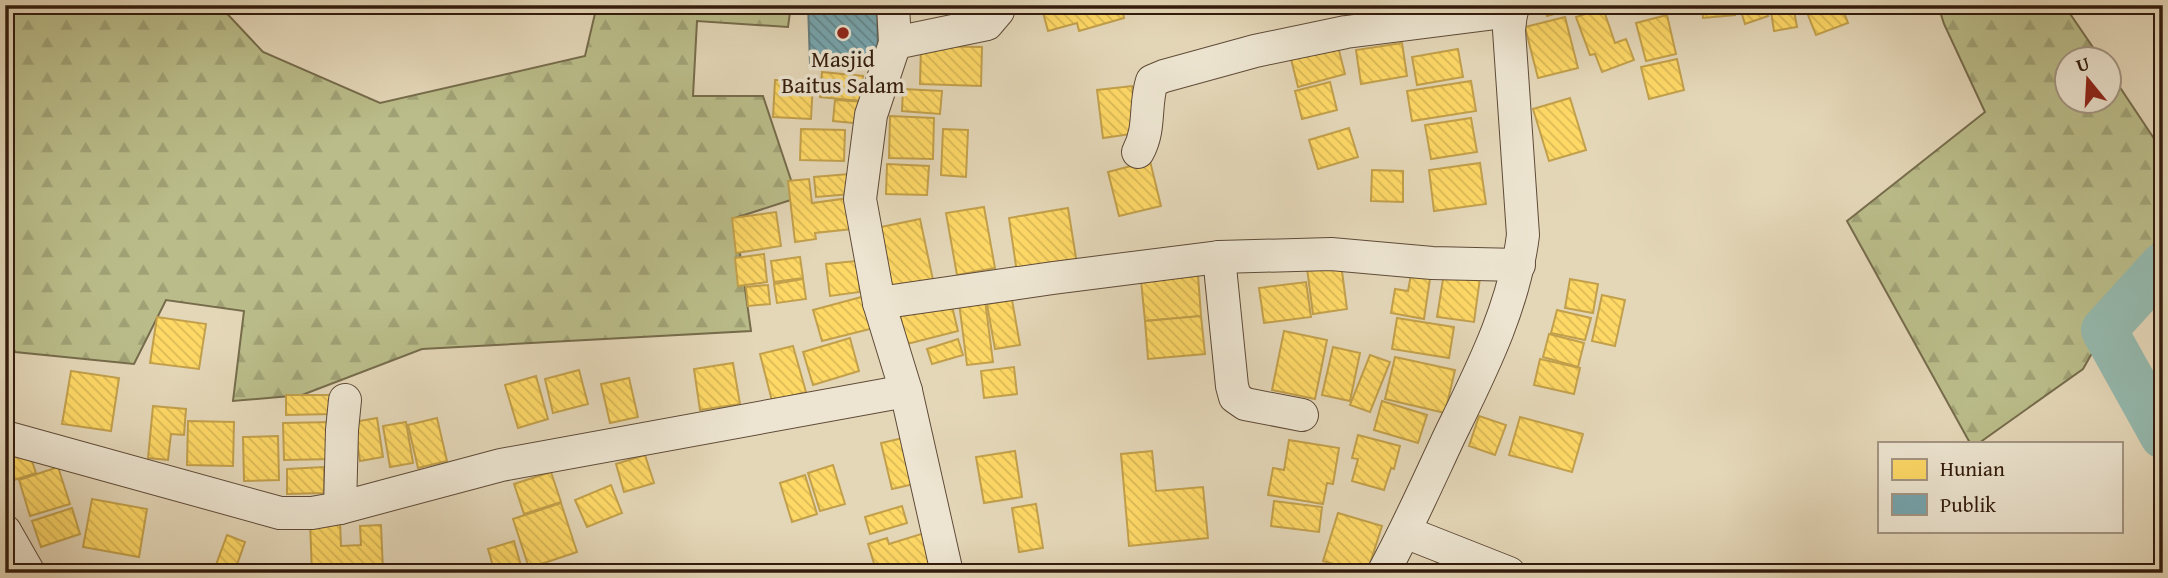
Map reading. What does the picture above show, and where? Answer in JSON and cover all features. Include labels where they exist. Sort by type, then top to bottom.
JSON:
[{"type":"street","points":[[893,5],[895,43],[871,115],[859,199],[879,303],[906,391],[947,573]]},
{"type":"street","points":[[895,43],[988,24],[998,11],[998,5]]},
{"type":"street","points":[[1138,152],[1146,138],[1152,80],[1255,51],[1333,35],[1512,8],[1510,30],[1523,235],[1519,265],[1493,345],[1405,532],[1382,573]]},
{"type":"street","points":[[879,303],[1219,257],[1331,254],[1432,263],[1519,265]]},
{"type":"street","points":[[1219,257],[1235,397],[1245,404],[1302,415]]},
{"type":"street","points":[[5,438],[280,513],[312,513],[340,509],[500,465],[906,391]]},
{"type":"street","points":[[340,509],[345,400]]},
{"type":"street","points":[[5,531],[29,573]]},
{"type":"street","points":[[1405,532],[1509,573]]},
{"type":"green space","points":[[5,5],[219,5],[263,52],[380,103],[585,56],[597,5],[791,5],[788,27],[697,21],[693,96],[763,96],[797,198],[735,218],[751,331],[422,349],[302,395],[233,401],[244,311],[166,300],[134,364],[15,352],[5,324]]},
{"type":"green space","points":[[1938,5],[2064,5],[2092,46],[2052,46],[2052,116],[2122,116],[2122,90],[2163,152],[2163,228],[2083,369],[1980,442],[1969,442],[1847,221],[1985,112],[1944,24]]},
{"type":"building: Hunian","points":[[1041,5],[1121,5],[1124,18],[1079,31],[1077,23],[1048,31]]},
{"type":"building: Hunian","points":[[1544,5],[1571,5],[1572,9],[1547,16]]},
{"type":"building: Hunian","points":[[1702,5],[1735,5],[1735,15],[1703,18]]},
{"type":"building: Hunian","points":[[1739,5],[1765,5],[1768,16],[1745,24]]},
{"type":"building: Hunian","points":[[1770,5],[1793,5],[1797,27],[1774,31]]},
{"type":"building: Hunian","points":[[1804,5],[1841,5],[1848,23],[1816,35]]},
{"type":"building: Hunian","points":[[1603,8],[1615,43],[1626,39],[1634,60],[1602,72],[1595,54],[1590,55],[1576,17]]},
{"type":"building: Hunian","points":[[1667,15],[1676,54],[1646,61],[1636,23]]},
{"type":"building: Hunian","points":[[1565,17],[1578,68],[1538,78],[1525,27]]},
{"type":"building: Hunian","points":[[1336,39],[1345,74],[1298,87],[1289,51]]},
{"type":"building: Hunian","points":[[1402,43],[1407,76],[1361,84],[1356,50]]},
{"type":"building: Hunian","points":[[921,46],[982,47],[981,86],[920,84]]},
{"type":"building: Hunian","points":[[1458,49],[1463,77],[1417,85],[1412,57]]},
{"type":"building: Hunian","points":[[1677,59],[1684,90],[1649,99],[1641,67]]},
{"type":"building: Hunian","points":[[822,72],[863,76],[861,101],[820,97]]},
{"type":"building: Hunian","points":[[775,80],[813,82],[811,119],[773,117]]},
{"type":"building: Hunian","points":[[1471,81],[1476,111],[1412,121],[1407,91]]},
{"type":"building: Hunian","points":[[1330,82],[1337,110],[1302,119],[1295,91]]},
{"type":"building: Hunian","points":[[1132,86],[1138,133],[1103,138],[1097,90]]},
{"type":"building: Hunian","points":[[903,89],[942,91],[940,114],[902,111]]},
{"type":"building: Hunian","points":[[1570,98],[1586,150],[1549,161],[1533,109]]},
{"type":"building: Hunian","points":[[835,100],[866,102],[864,124],[833,121]]},
{"type":"building: Hunian","points":[[890,116],[934,118],[933,159],[889,158]]},
{"type":"building: Hunian","points":[[1471,118],[1477,152],[1431,159],[1425,125]]},
{"type":"building: Hunian","points":[[1349,128],[1358,157],[1318,169],[1309,140]]},
{"type":"building: Hunian","points":[[801,129],[845,130],[844,161],[800,160]]},
{"type":"building: Hunian","points":[[943,129],[968,130],[966,177],[941,175]]},
{"type":"building: Hunian","points":[[1150,161],[1161,206],[1119,216],[1108,172]]},
{"type":"building: Hunian","points":[[1480,163],[1486,204],[1434,211],[1429,170]]},
{"type":"building: Hunian","points":[[887,164],[929,166],[927,195],[886,194]]},
{"type":"building: Hunian","points":[[1372,170],[1403,171],[1403,202],[1371,201]]},
{"type":"building: Hunian","points":[[849,174],[851,194],[816,197],[814,177]]},
{"type":"building: Hunian","points":[[809,179],[812,203],[849,198],[852,229],[815,233],[816,239],[795,242],[788,181]]},
{"type":"building: Hunian","points":[[984,207],[995,268],[957,275],[946,213]]},
{"type":"building: Hunian","points":[[1068,208],[1077,264],[1017,273],[1009,218]]},
{"type":"building: Hunian","points":[[776,212],[781,246],[736,253],[732,218]]},
{"type":"building: Hunian","points":[[920,219],[933,280],[889,289],[876,228]]},
{"type":"building: Hunian","points":[[764,254],[767,282],[738,286],[735,258]]},
{"type":"building: Hunian","points":[[800,257],[803,278],[774,282],[771,261]]},
{"type":"building: Hunian","points":[[856,261],[860,292],[830,296],[826,264]]},
{"type":"building: Hunian","points":[[1341,264],[1347,309],[1313,314],[1307,268]]},
{"type":"building: Hunian","points":[[1412,269],[1431,272],[1424,319],[1391,313],[1395,289],[1408,291]]},
{"type":"building: Hunian","points":[[1444,273],[1480,278],[1474,322],[1437,317]]},
{"type":"building: Hunian","points":[[1198,275],[1201,316],[1145,321],[1141,280]]},
{"type":"building: Hunian","points":[[803,279],[806,299],[777,303],[774,284]]},
{"type":"building: Hunian","points":[[1570,279],[1598,284],[1593,313],[1565,308]]},
{"type":"building: Hunian","points":[[1306,282],[1311,317],[1264,323],[1259,288]]},
{"type":"building: Hunian","points":[[768,285],[770,304],[748,306],[746,287]]},
{"type":"building: Hunian","points":[[1602,295],[1625,300],[1615,346],[1592,341]]},
{"type":"building: Hunian","points":[[865,296],[874,328],[822,341],[813,310]]},
{"type":"building: Hunian","points":[[950,298],[958,331],[907,344],[899,311]]},
{"type":"building: Hunian","points":[[985,300],[993,362],[967,365],[959,303]]},
{"type":"building: Hunian","points":[[1012,300],[1020,345],[995,349],[987,304]]},
{"type":"building: Hunian","points":[[1557,310],[1591,318],[1585,340],[1551,333]]},
{"type":"building: Hunian","points":[[1201,316],[1205,354],[1148,359],[1145,321]]},
{"type":"building: Hunian","points":[[157,317],[206,324],[199,369],[150,363]]},
{"type":"building: Hunian","points":[[1397,318],[1454,327],[1449,358],[1392,349]]},
{"type":"building: Hunian","points":[[1284,331],[1327,340],[1315,399],[1272,390]]},
{"type":"building: Hunian","points":[[1549,334],[1584,343],[1578,367],[1543,357]]},
{"type":"building: Hunian","points":[[850,338],[859,371],[813,385],[803,352]]},
{"type":"building: Hunian","points":[[958,339],[963,355],[932,364],[927,349]]},
{"type":"building: Hunian","points":[[793,346],[806,392],[772,401],[760,354]]},
{"type":"building: Hunian","points":[[1333,347],[1360,353],[1350,401],[1322,395]]},
{"type":"building: Hunian","points":[[1370,355],[1390,362],[1370,412],[1350,405]]},
{"type":"building: Hunian","points":[[1395,357],[1455,370],[1445,413],[1385,399]]},
{"type":"building: Hunian","points":[[1540,359],[1580,368],[1574,394],[1534,385]]},
{"type":"building: Hunian","points":[[733,363],[740,404],[700,410],[694,369]]},
{"type":"building: Hunian","points":[[1014,367],[1017,394],[984,398],[981,371]]},
{"type":"building: Hunian","points":[[579,370],[588,404],[553,413],[545,379]]},
{"type":"building: Hunian","points":[[71,371],[119,378],[111,431],[62,424]]},
{"type":"building: Hunian","points":[[536,376],[548,419],[518,428],[505,385]]},
{"type":"building: Hunian","points":[[629,378],[638,417],[610,423],[601,384]]},
{"type":"building: Hunian","points":[[286,395],[332,395],[332,414],[286,415]]},
{"type":"building: Hunian","points":[[1382,401],[1427,415],[1418,443],[1374,430]]},
{"type":"building: Hunian","points":[[153,406],[186,409],[184,435],[171,434],[168,460],[148,458]]},
{"type":"building: Hunian","points":[[1479,416],[1506,425],[1495,455],[1469,446]]},
{"type":"building: Hunian","points":[[1520,417],[1583,434],[1572,472],[1509,455]]},
{"type":"building: Hunian","points":[[377,418],[383,457],[360,461],[354,422]]},
{"type":"building: Hunian","points":[[437,418],[447,461],[418,468],[408,425]]},
{"type":"building: Hunian","points":[[188,421],[234,422],[233,466],[187,465]]},
{"type":"building: Hunian","points":[[333,422],[333,459],[284,460],[283,423]]},
{"type":"building: Hunian","points":[[406,422],[413,463],[390,467],[383,426]]},
{"type":"building: Hunian","points":[[1358,435],[1400,446],[1394,469],[1391,468],[1384,490],[1352,481],[1358,459],[1352,458]]},
{"type":"building: Hunian","points":[[278,436],[279,480],[244,481],[243,437]]},
{"type":"building: Hunian","points":[[912,436],[923,482],[892,489],[881,443]]},
{"type":"building: Hunian","points":[[1289,440],[1339,448],[1333,484],[1327,483],[1323,504],[1268,495],[1273,468],[1284,470]]},
{"type":"building: Hunian","points":[[27,446],[36,473],[5,483],[5,453]]},
{"type":"building: Hunian","points":[[1015,451],[1022,497],[984,503],[976,457]]},
{"type":"building: Hunian","points":[[1152,451],[1156,491],[1203,487],[1208,538],[1129,546],[1121,454]]},
{"type":"building: Hunian","points":[[645,455],[654,483],[624,492],[616,464]]},
{"type":"building: Hunian","points":[[833,465],[845,504],[820,511],[808,473]]},
{"type":"building: Hunian","points":[[58,467],[70,504],[30,516],[19,480]]},
{"type":"building: Hunian","points":[[324,467],[324,493],[287,494],[287,469]]},
{"type":"building: Hunian","points":[[551,472],[561,502],[524,514],[514,484]]},
{"type":"building: Hunian","points":[[805,475],[817,514],[792,522],[780,483]]},
{"type":"building: Hunian","points":[[611,485],[622,513],[587,527],[575,500]]},
{"type":"building: Hunian","points":[[92,499],[147,509],[139,557],[83,547]]},
{"type":"building: Hunian","points":[[1274,501],[1322,507],[1319,532],[1271,526]]},
{"type":"building: Hunian","points":[[561,503],[577,552],[529,568],[513,519]]},
{"type":"building: Hunian","points":[[1036,504],[1043,548],[1019,552],[1012,508]]},
{"type":"building: Hunian","points":[[902,506],[907,523],[870,534],[865,517]]},
{"type":"building: Hunian","points":[[72,508],[80,534],[41,547],[32,521]]},
{"type":"building: Hunian","points":[[1338,513],[1382,526],[1367,573],[1323,561]]},
{"type":"building: Hunian","points":[[340,521],[341,546],[361,545],[360,526],[381,525],[383,571],[312,573],[310,522]]},
{"type":"building: Hunian","points":[[931,531],[941,563],[910,573],[877,573],[868,544],[887,538],[889,544]]},
{"type":"building: Hunian","points":[[227,535],[245,542],[234,573],[213,573]]},
{"type":"building: Hunian","points":[[514,541],[523,573],[495,573],[488,549]]},
{"type":"building: Hunian","points":[[1437,560],[1498,573],[1435,573]]},
{"type":"building: Hunian","points":[[1265,568],[1318,569],[1318,573],[1265,573]]},
{"type":"building: Publik","name":"Masjid Baitus Salam","points":[[808,5],[877,5],[878,62],[810,63]]},
{"type":"waterway","points":[[2163,265],[2104,330],[2163,436]]},
{"type":"place","name":"Masjid Baitus Salam","points":[[843,33]]}]
